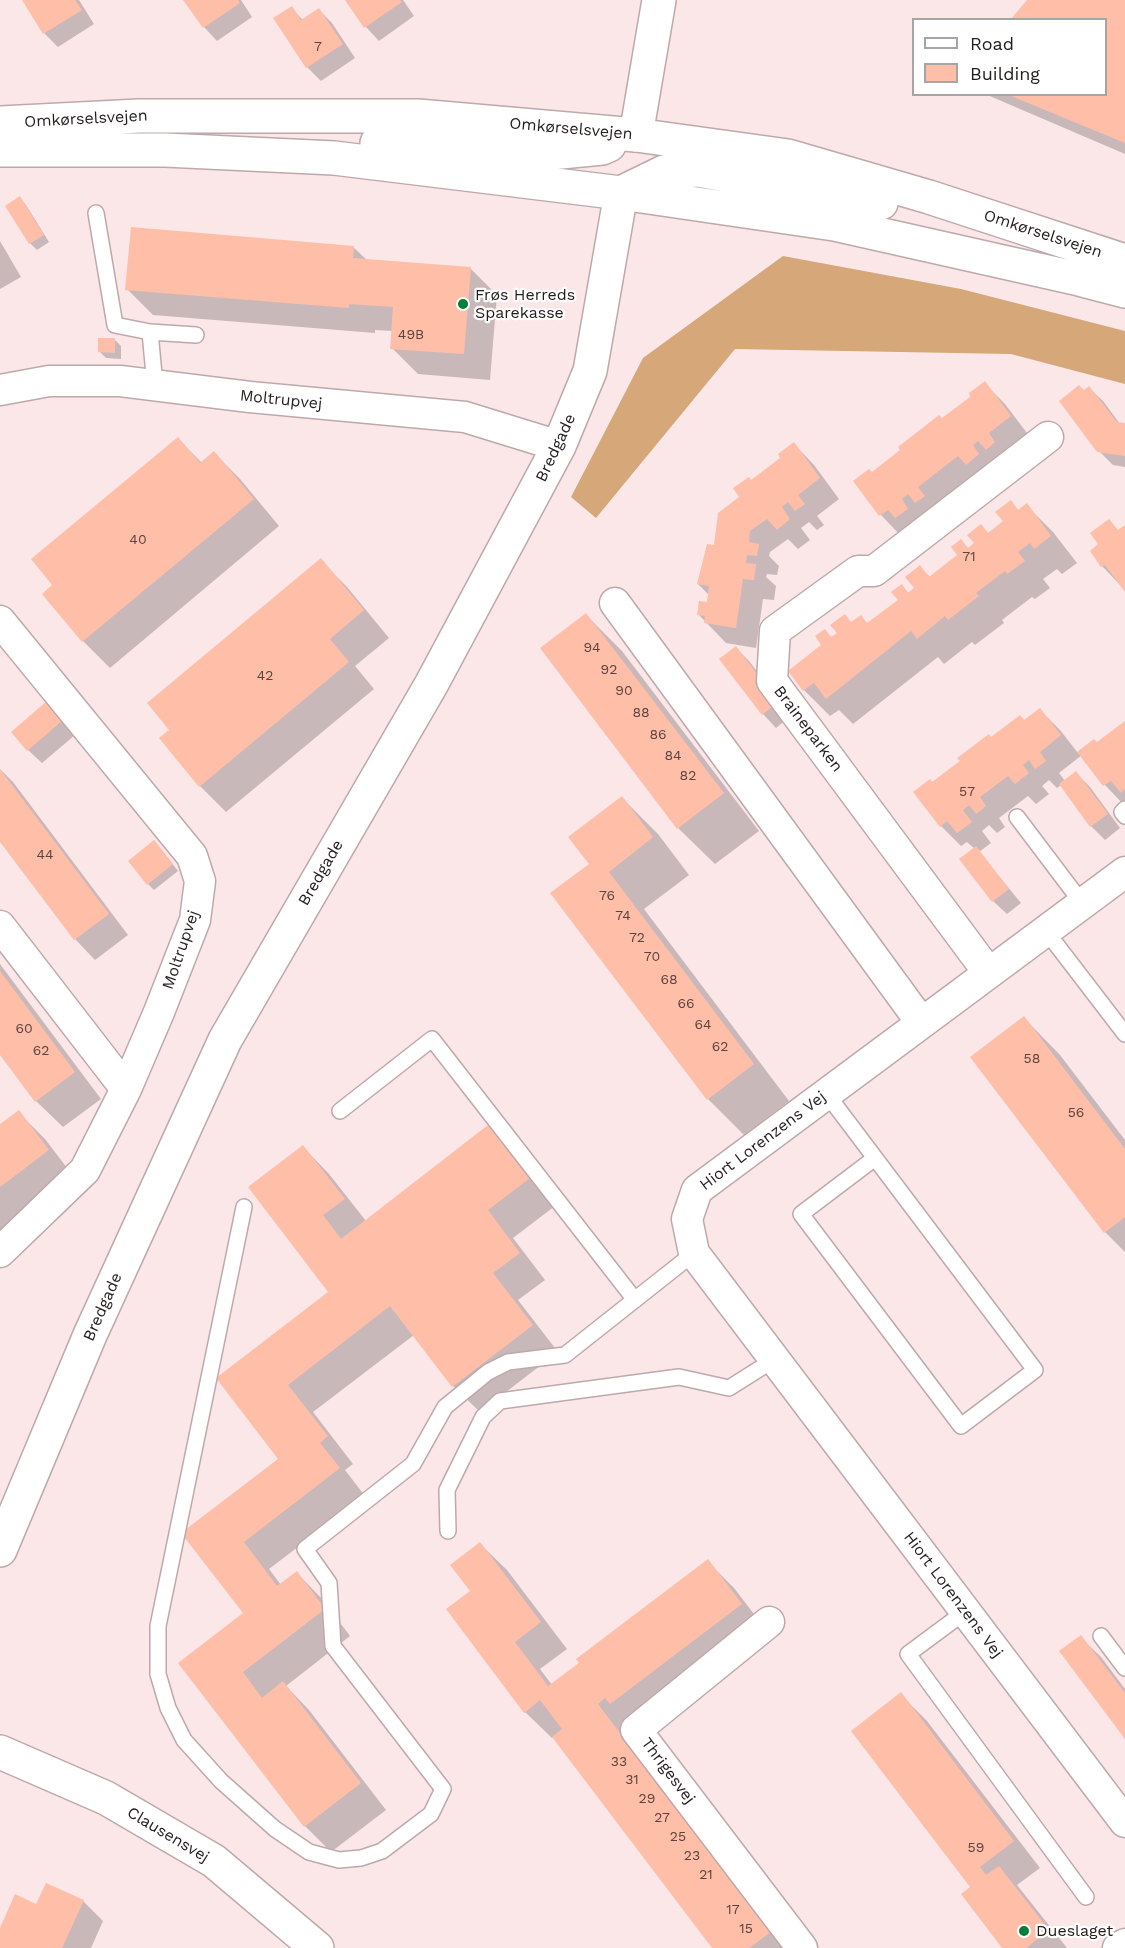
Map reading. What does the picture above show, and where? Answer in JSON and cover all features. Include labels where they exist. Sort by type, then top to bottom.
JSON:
[{"type":"main road","name":"Bredgade","points":[[0,1550],[90,1335],[225,1040],[431,685],[559,446],[590,370],[621,193],[636,135],[658,0]]},
{"type":"main road","name":"Omkørselsvejen","points":[[0,123],[139,116],[418,116],[636,135],[788,156],[952,205],[1125,261]]},
{"type":"main road","points":[[257,154],[371,143],[561,152],[602,148],[636,135]]},
{"type":"main road","name":"Omkørselsvejen","points":[[0,150],[165,150],[334,158],[621,193],[826,223],[1125,291]]},
{"type":"main road","points":[[621,193],[664,172],[698,170],[881,203],[952,205]]},
{"type":"main road","name":"Clausensvej","points":[[0,1752],[106,1798],[214,1861],[317,1948]]},
{"type":"street","name":"Moltrupvej","points":[[0,390],[49,381],[120,381],[250,397],[465,417],[559,446]]},
{"type":"street","name":"Braineparken","points":[[988,972],[772,681],[775,631],[858,571],[874,571],[1048,437]]},
{"type":"street","points":[[615,603],[921,1022],[1125,872]]},
{"type":"street","name":"Moltrupvej","points":[[0,621],[192,856],[200,881],[195,920],[159,1012],[126,1089],[85,1170],[0,1252]]},
{"type":"street","points":[[0,926],[126,1089]]},
{"type":"street","name":"Hiort Lorenzens Vej","points":[[921,1022],[697,1190],[687,1219],[694,1253],[1125,1822]]},
{"type":"street","name":"Thrigesvej","points":[[769,1622],[636,1730],[802,1948]]},
{"type":"street","points":[[1118,1948],[1125,1944]]},
{"type":"lane","points":[[96,213],[115,325],[150,332],[196,335]]},
{"type":"lane","points":[[150,332],[155,385]]},
{"type":"lane","points":[[1125,809],[1122,812],[1125,816]]},
{"type":"lane","points":[[1017,817],[1082,903]]},
{"type":"lane","points":[[1046,931],[1125,1034]]},
{"type":"lane","points":[[340,1111],[432,1039],[635,1300]]},
{"type":"lane","points":[[826,1093],[1035,1370],[960,1426],[801,1214],[875,1158]]},
{"type":"lane","points":[[244,1207],[158,1626],[158,1674],[168,1707],[184,1740],[221,1780],[275,1829],[309,1852],[339,1860],[361,1858],[382,1851],[431,1814],[443,1789],[333,1646],[329,1583],[305,1549],[412,1464],[446,1407],[488,1372],[508,1362],[565,1355],[694,1253]]},
{"type":"lane","points":[[448,1531],[447,1490],[483,1417],[500,1401],[679,1377],[729,1388],[775,1359]]},
{"type":"lane","points":[[966,1611],[908,1654],[1086,1897]]},
{"type":"lane","points":[[1101,1636],[1125,1668]]},
{"type":"shaded area","points":[[783,256],[961,289],[1125,331],[1125,384],[1011,354],[735,349],[596,518],[571,497],[643,358]]},
{"type":"building","points":[[22,0],[75,0],[82,10],[43,34]]},
{"type":"building","points":[[183,0],[238,0],[240,3],[203,28]]},
{"type":"building","points":[[345,0],[400,0],[402,2],[364,28]]},
{"type":"building","points":[[1027,0],[1125,0],[1125,143],[1011,96],[1107,96],[1107,18],[1012,18]]},
{"type":"building","points":[[292,6],[301,20],[319,8],[343,44],[306,68],[273,18]]},
{"type":"building","points":[[20,196],[44,235],[29,244],[5,206]]},
{"type":"building","points":[[131,227],[354,246],[353,258],[471,267],[464,354],[390,349],[393,307],[349,304],[349,308],[125,290]]},
{"type":"building","points":[[98,338],[115,338],[115,353],[98,352]]},
{"type":"building","points":[[985,381],[1011,416],[989,433],[995,442],[986,450],[978,441],[973,445],[979,454],[966,465],[958,456],[918,487],[925,496],[915,503],[908,494],[902,499],[908,509],[895,518],[888,510],[879,516],[853,481],[869,469],[872,472],[900,450],[898,447],[939,415],[942,418],[970,397],[969,393]]},
{"type":"building","points":[[1079,385],[1084,390],[1089,386],[1117,422],[1125,423],[1125,456],[1097,452],[1059,401]]},
{"type":"building","points":[[178,437],[200,463],[214,451],[254,499],[82,642],[42,594],[52,585],[31,559]]},
{"type":"building","points":[[794,442],[820,478],[798,495],[805,504],[795,511],[788,502],[782,507],[790,519],[777,530],[767,519],[750,531],[749,542],[759,544],[757,556],[747,555],[746,563],[756,564],[754,580],[743,579],[736,628],[704,623],[705,616],[697,615],[699,601],[707,602],[709,586],[697,584],[707,544],[714,545],[718,513],[739,497],[733,488],[749,477],[751,480],[780,458],[778,454]]},
{"type":"building","points":[[1011,500],[1018,510],[1027,503],[1051,536],[1034,549],[1030,543],[1018,552],[1025,561],[1007,574],[1005,571],[976,593],[979,596],[948,620],[945,616],[917,639],[911,631],[826,699],[814,683],[803,691],[788,671],[821,645],[815,636],[825,629],[831,637],[837,633],[830,625],[845,614],[851,622],[861,615],[867,623],[898,600],[891,592],[902,584],[908,593],[914,588],[905,577],[920,565],[929,577],[957,555],[951,547],[961,539],[968,548],[974,543],[967,535],[981,524],[988,533],[1003,521],[995,512]]},
{"type":"building","points":[[1109,519],[1118,530],[1125,525],[1125,592],[1105,565],[1101,567],[1090,551],[1098,544],[1090,533]]},
{"type":"building","points":[[321,558],[364,610],[330,639],[349,662],[199,787],[159,738],[169,730],[147,703]]},
{"type":"building","points":[[586,613],[724,793],[677,829],[540,648]]},
{"type":"building","points":[[736,646],[778,702],[762,715],[719,659]]},
{"type":"building","points":[[47,701],[63,720],[27,751],[11,732]]},
{"type":"building","points":[[1040,708],[1061,735],[1040,752],[1046,761],[1035,769],[1029,760],[1023,765],[1029,773],[1015,784],[1008,776],[980,797],[986,806],[976,814],[969,805],[963,810],[972,822],[957,833],[947,821],[940,827],[913,792],[930,779],[932,782],[960,761],[957,758],[989,734],[991,737],[1020,715],[1024,720]]},
{"type":"building","points":[[1125,721],[1125,789],[1121,793],[1111,781],[1103,786],[1077,752],[1094,739],[1097,742]]},
{"type":"building","points":[[0,769],[109,914],[74,940],[0,842]]},
{"type":"building","points":[[1076,771],[1108,814],[1090,827],[1059,784]]},
{"type":"building","points":[[622,796],[653,837],[609,872],[754,1064],[707,1100],[550,893],[589,864],[568,837]]},
{"type":"building","points":[[154,840],[173,864],[147,885],[128,861]]},
{"type":"building","points":[[976,846],[1009,889],[992,902],[959,859]]},
{"type":"building","points":[[0,971],[75,1072],[35,1102],[0,1055]]},
{"type":"building","points":[[1024,1016],[1125,1149],[1125,1217],[1104,1233],[970,1057]]},
{"type":"building","points":[[19,1110],[49,1150],[0,1187],[0,1124]]},
{"type":"building","points":[[488,1125],[530,1178],[488,1210],[520,1253],[493,1273],[533,1325],[452,1387],[390,1306],[288,1385],[328,1436],[320,1443],[340,1468],[244,1542],[277,1586],[297,1571],[325,1609],[243,1672],[262,1698],[283,1681],[361,1783],[304,1827],[178,1663],[243,1613],[181,1533],[278,1459],[216,1378],[328,1292],[248,1187],[303,1145],[345,1199],[323,1215],[341,1239]]},
{"type":"building","points":[[480,1542],[541,1622],[515,1642],[548,1686],[579,1663],[576,1659],[708,1559],[742,1604],[610,1704],[605,1698],[598,1704],[771,1932],[749,1948],[712,1948],[552,1737],[562,1729],[540,1700],[524,1713],[446,1609],[470,1591],[450,1565]]},
{"type":"building","points":[[1081,1635],[1125,1693],[1125,1739],[1059,1651]]},
{"type":"building","points":[[901,1692],[1014,1841],[980,1867],[986,1875],[999,1866],[1049,1930],[1026,1948],[1002,1948],[961,1894],[970,1887],[851,1731]]},
{"type":"building","points":[[46,1883],[84,1900],[62,1948],[0,1948],[0,1928],[15,1894],[36,1904]]},
{"type":"place","name":"Frøs Herreds Sparekasse","points":[[463,304]]},
{"type":"place","name":"Dueslaget","points":[[1024,1931]]}]
